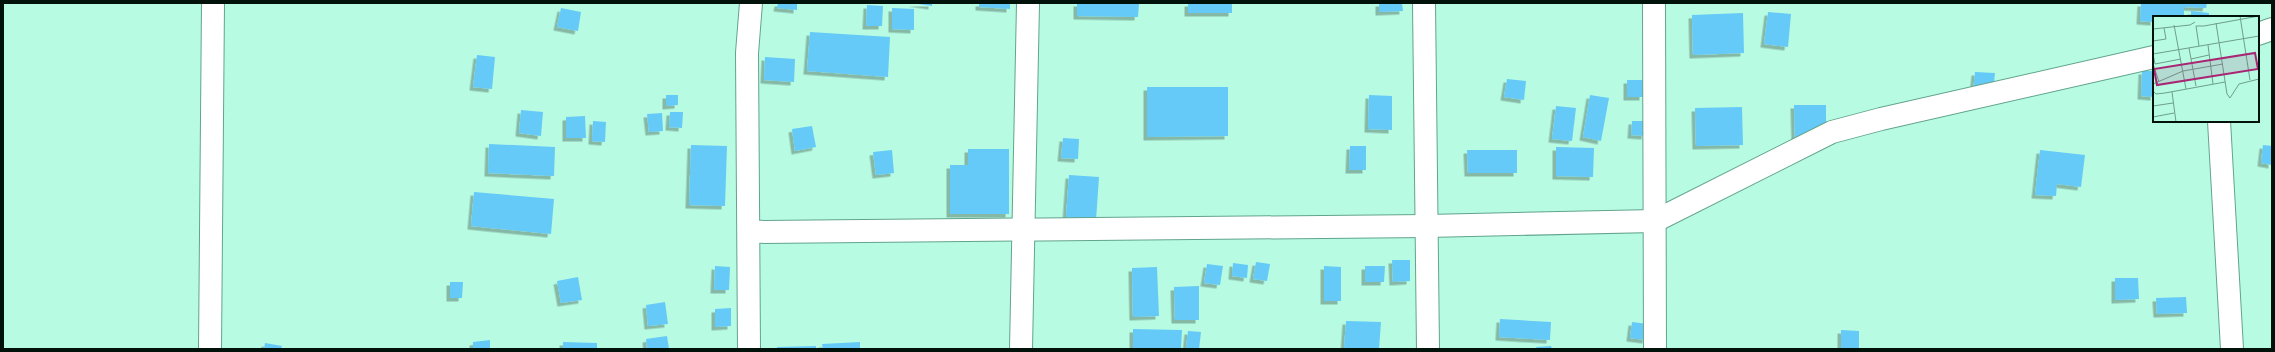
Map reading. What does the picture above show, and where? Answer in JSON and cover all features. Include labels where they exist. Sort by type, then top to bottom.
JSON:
[{"type":"street","points":[[210,349],[213,3]]},
{"type":"street","points":[[749,349],[747,53],[751,3]]},
{"type":"street","points":[[1021,349],[1028,3]]},
{"type":"street","points":[[1424,3],[1428,349]]},
{"type":"street","points":[[1654,3],[1655,349]]},
{"type":"street","points":[[2259,34],[2272,29]]},
{"type":"street","points":[[749,232],[1427,226],[1655,221],[1832,132],[1881,119],[2153,58]]},
{"type":"street","points":[[2219,122],[2232,349]]},
{"type":"building","points":[[778,3],[797,3],[797,10],[777,8]]},
{"type":"building","points":[[912,3],[932,3],[932,6]]},
{"type":"building","points":[[979,3],[1010,3],[1010,9],[979,7]]},
{"type":"building","points":[[1077,3],[1139,3],[1138,17],[1077,16]]},
{"type":"building","points":[[1188,3],[1232,3],[1232,13],[1188,13]]},
{"type":"building","points":[[1379,3],[1402,3],[1403,11],[1379,12]]},
{"type":"building","points":[[2141,3],[2207,3],[2206,8],[2184,7],[2184,16],[2153,16],[2153,22],[2140,21]]},
{"type":"building","points":[[867,5],[883,6],[882,26],[866,26]]},
{"type":"building","points":[[561,8],[581,12],[578,31],[557,27]]},
{"type":"building","points":[[892,8],[914,9],[914,30],[892,29]]},
{"type":"building","points":[[2191,11],[2209,13],[2209,16],[2191,16]]},
{"type":"building","points":[[1768,12],[1791,14],[1788,47],[1764,44]]},
{"type":"building","points":[[1743,13],[1744,53],[1693,55],[1692,15]]},
{"type":"building","points":[[810,32],[890,37],[888,77],[807,71]]},
{"type":"building","points":[[477,55],[495,57],[492,89],[473,87]]},
{"type":"building","points":[[765,57],[795,59],[794,82],[764,80]]},
{"type":"building","points":[[2142,71],[2153,71],[2153,97],[2141,96]]},
{"type":"building","points":[[1975,72],[1995,73],[1993,93],[1973,92]]},
{"type":"building","points":[[1507,79],[1526,81],[1524,100],[1504,97]]},
{"type":"building","points":[[1627,80],[1643,80],[1643,97],[1627,97]]},
{"type":"building","points":[[1147,87],[1228,87],[1228,136],[1147,137]]},
{"type":"building","points":[[666,95],[678,95],[678,105],[666,106]]},
{"type":"building","points":[[1369,95],[1392,96],[1392,130],[1368,129]]},
{"type":"building","points":[[1590,95],[1609,98],[1601,141],[1583,137]]},
{"type":"building","points":[[1794,105],[1826,105],[1826,139],[1795,140]]},
{"type":"building","points":[[1556,106],[1576,108],[1572,141],[1552,139]]},
{"type":"building","points":[[1742,107],[1743,145],[1696,146],[1695,108]]},
{"type":"building","points":[[521,110],[543,112],[541,136],[519,133]]},
{"type":"building","points":[[670,112],[683,112],[682,128],[669,127]]},
{"type":"building","points":[[662,113],[663,131],[649,132],[647,114]]},
{"type":"building","points":[[585,116],[586,138],[566,138],[566,117]]},
{"type":"building","points":[[593,121],[606,122],[605,142],[592,141]]},
{"type":"building","points":[[1632,121],[1646,121],[1645,136],[1631,135]]},
{"type":"building","points":[[812,126],[816,147],[795,151],[792,129]]},
{"type":"building","points":[[1063,138],[1079,139],[1078,159],[1061,158]]},
{"type":"building","points":[[489,144],[555,147],[554,176],[488,173]]},
{"type":"building","points":[[691,145],[727,146],[725,206],[689,205]]},
{"type":"building","points":[[2263,145],[2272,146],[2272,165],[2261,163]]},
{"type":"building","points":[[1350,146],[1366,146],[1366,170],[1349,170]]},
{"type":"building","points":[[1556,147],[1594,148],[1593,177],[1556,176]]},
{"type":"building","points":[[968,149],[1009,149],[1009,214],[950,214],[950,165],[968,165]]},
{"type":"building","points":[[892,150],[894,173],[876,175],[873,152]]},
{"type":"building","points":[[1467,150],[1517,150],[1517,173],[1468,173]]},
{"type":"building","points":[[2040,150],[2085,155],[2081,187],[2057,184],[2056,196],[2035,195]]},
{"type":"building","points":[[1069,175],[1099,177],[1096,220],[1066,217]]},
{"type":"building","points":[[474,192],[554,199],[551,234],[471,226]]},
{"type":"building","points":[[1392,260],[1410,260],[1410,281],[1393,282]]},
{"type":"building","points":[[1256,262],[1270,264],[1267,281],[1253,279]]},
{"type":"building","points":[[1233,263],[1248,265],[1247,278],[1232,276]]},
{"type":"building","points":[[1207,264],[1223,266],[1220,285],[1204,283]]},
{"type":"building","points":[[715,266],[730,267],[729,290],[714,290]]},
{"type":"building","points":[[1324,266],[1341,267],[1341,301],[1324,301]]},
{"type":"building","points":[[1365,266],[1385,266],[1384,282],[1365,282]]},
{"type":"building","points":[[1157,267],[1159,316],[1133,317],[1132,268]]},
{"type":"building","points":[[578,277],[582,300],[561,303],[557,281]]},
{"type":"building","points":[[2115,278],[2138,278],[2139,299],[2115,300]]},
{"type":"building","points":[[450,282],[463,282],[462,298],[450,298]]},
{"type":"building","points":[[1199,286],[1199,320],[1175,320],[1174,287]]},
{"type":"building","points":[[2186,297],[2187,313],[2157,314],[2156,298]]},
{"type":"building","points":[[665,302],[668,324],[648,326],[646,305]]},
{"type":"building","points":[[731,308],[731,326],[715,327],[715,309]]},
{"type":"building","points":[[1500,319],[1551,322],[1550,340],[1499,337]]},
{"type":"building","points":[[1346,321],[1381,322],[1379,349],[1344,349]]},
{"type":"building","points":[[1632,322],[1648,324],[1646,340],[1630,338]]},
{"type":"building","points":[[1133,329],[1182,330],[1181,349],[1133,349]]},
{"type":"building","points":[[1841,330],[1859,331],[1859,349],[1841,349]]},
{"type":"building","points":[[1188,331],[1201,332],[1199,349],[1186,349]]},
{"type":"building","points":[[667,336],[669,349],[647,349],[646,339]]},
{"type":"building","points":[[490,340],[490,349],[473,349],[473,342]]},
{"type":"building","points":[[563,342],[597,343],[597,349],[563,349]]},
{"type":"building","points":[[860,342],[860,349],[823,349],[822,344]]},
{"type":"building","points":[[265,343],[282,346],[281,349],[264,349]]},
{"type":"building","points":[[816,346],[816,349],[777,349],[777,347]]},
{"type":"building","points":[[1551,346],[1552,349],[1537,349],[1536,347]]}]
